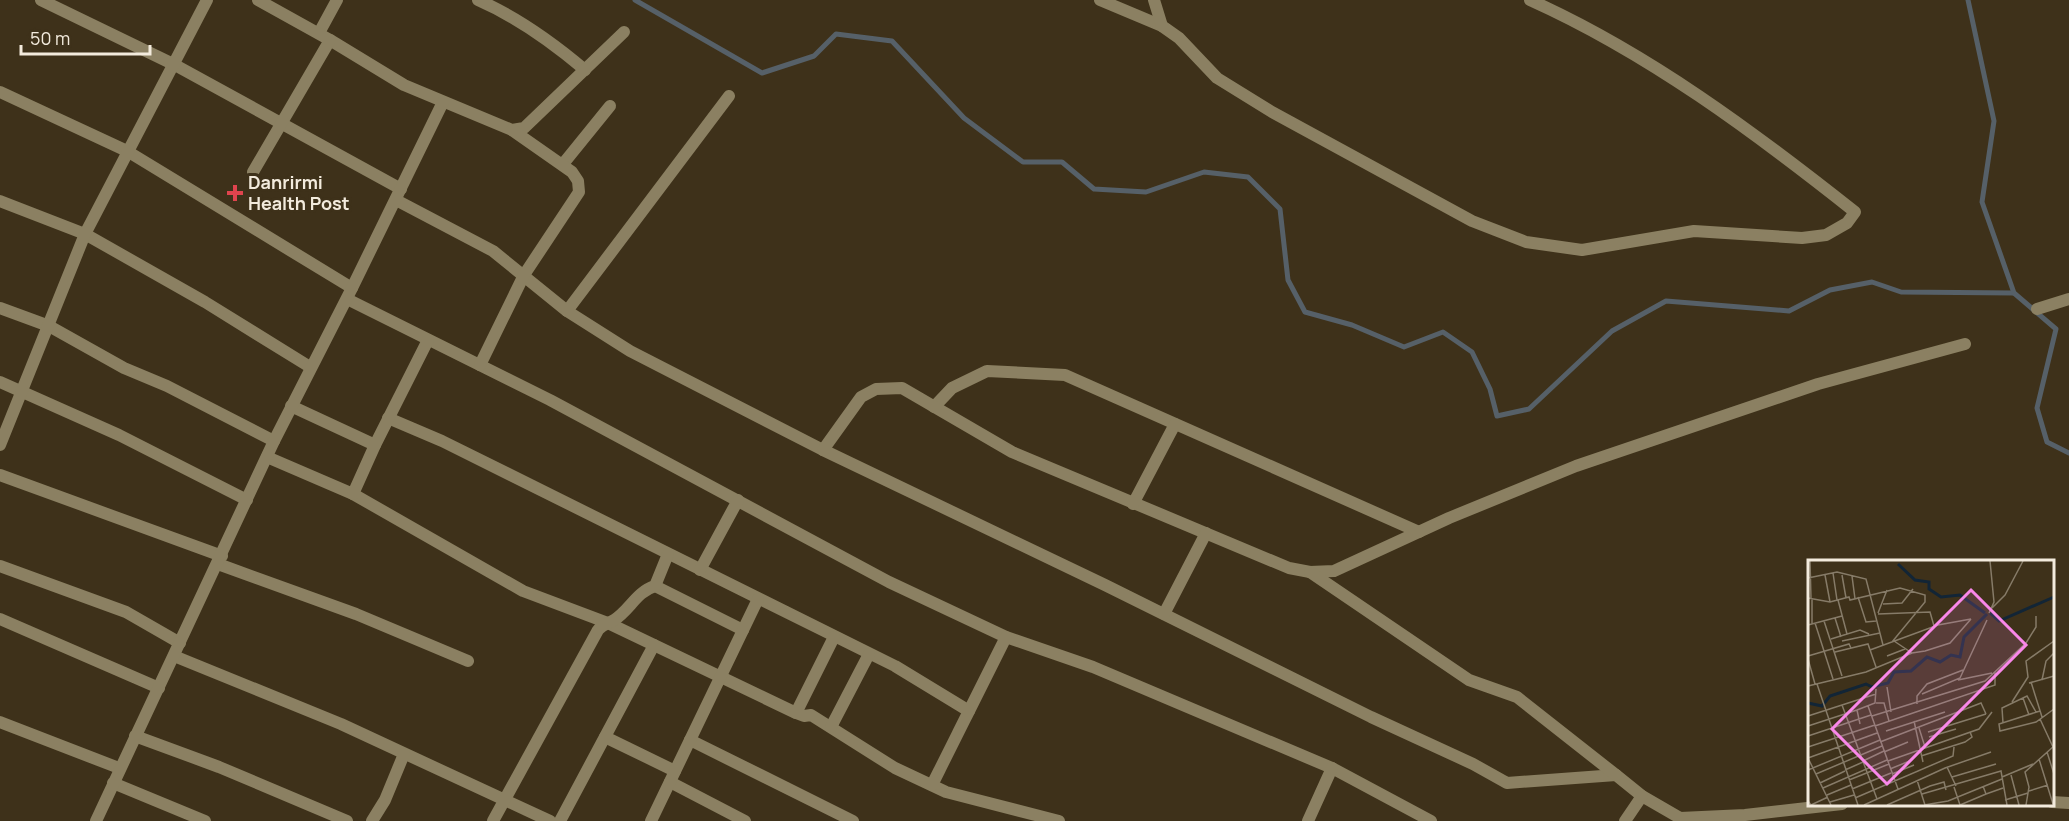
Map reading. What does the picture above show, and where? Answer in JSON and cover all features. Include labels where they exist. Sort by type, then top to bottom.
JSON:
[{"type":"street","points":[[40,0],[175,65],[280,124],[493,251],[567,311],[630,351],[823,450],[1164,614],[1371,717],[1473,764],[1506,783],[1616,776]]},
{"type":"street","points":[[0,445],[50,326],[85,234],[207,0]]},
{"type":"street","points":[[258,0],[325,36],[404,85],[513,130],[563,164],[578,181],[579,192],[524,275],[480,365]]},
{"type":"street","points":[[253,172],[325,36],[337,0]]},
{"type":"street","points":[[478,0],[501,10],[545,39],[585,70]]},
{"type":"street","points":[[1100,0],[1162,26],[1179,38],[1217,78],[1272,112],[1472,220],[1526,242],[1582,250],[1694,231],[1802,238],[1826,235],[1847,223],[1855,212],[1680,82],[1564,16],[1530,0]]},
{"type":"street","points":[[1154,0],[1162,26]]},
{"type":"street","points":[[513,130],[524,128],[624,32]]},
{"type":"street","points":[[0,92],[127,151],[349,294],[428,339],[738,500],[889,582],[1006,637],[1094,667],[1332,768],[1431,821]]},
{"type":"street","points":[[567,311],[729,96]]},
{"type":"street","points":[[96,821],[274,441],[443,102]]},
{"type":"street","points":[[563,164],[610,106]]},
{"type":"street","points":[[0,201],[85,234],[206,302],[310,367]]},
{"type":"street","points":[[2037,309],[2069,299]]},
{"type":"street","points":[[0,308],[50,326],[124,368],[167,386],[274,441]]},
{"type":"street","points":[[353,494],[428,339]]},
{"type":"street","points":[[823,450],[861,397],[876,390],[902,388],[1012,452],[1133,504],[1289,568],[1310,572],[1334,571],[1419,532],[1576,466],[1818,384],[1965,344]]},
{"type":"street","points":[[934,407],[952,388],[987,371],[1047,372],[1065,375],[1419,532]]},
{"type":"street","points":[[0,382],[139,444],[247,500]]},
{"type":"street","points":[[291,406],[375,445]]},
{"type":"street","points":[[388,418],[442,441],[758,598],[869,654],[969,711]]},
{"type":"street","points":[[1133,504],[1175,424]]},
{"type":"street","points":[[267,457],[353,494],[523,591],[608,623],[804,717],[811,715],[896,768],[946,792],[1059,821]]},
{"type":"street","points":[[0,475],[356,614],[468,661]]},
{"type":"street","points":[[700,570],[738,500]]},
{"type":"street","points":[[1164,614],[1206,533]]},
{"type":"street","points":[[655,586],[668,554]]},
{"type":"street","points":[[0,566],[126,612],[180,643]]},
{"type":"street","points":[[1310,572],[1469,680],[1517,697],[1642,796],[1680,818],[1744,815],[1824,806]]},
{"type":"street","points":[[493,821],[598,630],[615,620],[645,589],[655,586],[743,630]]},
{"type":"street","points":[[651,821],[758,598]]},
{"type":"street","points":[[0,619],[159,688]]},
{"type":"street","points":[[796,713],[834,637]]},
{"type":"street","points":[[932,785],[1006,637]]},
{"type":"street","points":[[560,821],[654,645]]},
{"type":"street","points":[[831,727],[869,654]]},
{"type":"street","points":[[174,656],[289,701],[504,802],[550,821]]},
{"type":"street","points":[[0,722],[119,768]]},
{"type":"street","points":[[135,736],[219,767],[347,821]]},
{"type":"street","points":[[605,737],[745,821]]},
{"type":"street","points":[[690,740],[854,821]]},
{"type":"street","points":[[372,821],[385,800],[404,754]]},
{"type":"street","points":[[1308,821],[1332,768]]},
{"type":"street","points":[[113,783],[205,821]]},
{"type":"street","points":[[1625,821],[1642,796]]},
{"type":"street","points":[[2054,802],[2069,803]]},
{"type":"waterway","points":[[635,0],[762,73],[814,56],[836,34],[892,41],[964,118],[1023,162],[1062,162],[1094,189],[1146,192],[1204,172],[1248,177],[1280,209],[1288,280],[1305,312],[1352,325],[1404,347],[1443,332],[1472,352],[1490,389],[1497,416],[1529,409],[1612,331],[1666,301],[1789,311],[1830,290],[1872,282],[1901,292],[2014,293]]},
{"type":"waterway","points":[[1968,0],[1994,121],[1982,202],[2014,293],[2056,329],[2037,408],[2047,442],[2069,453]]},
{"type":"place","name":"Danrirmi Health Post","points":[[235,193]]}]
